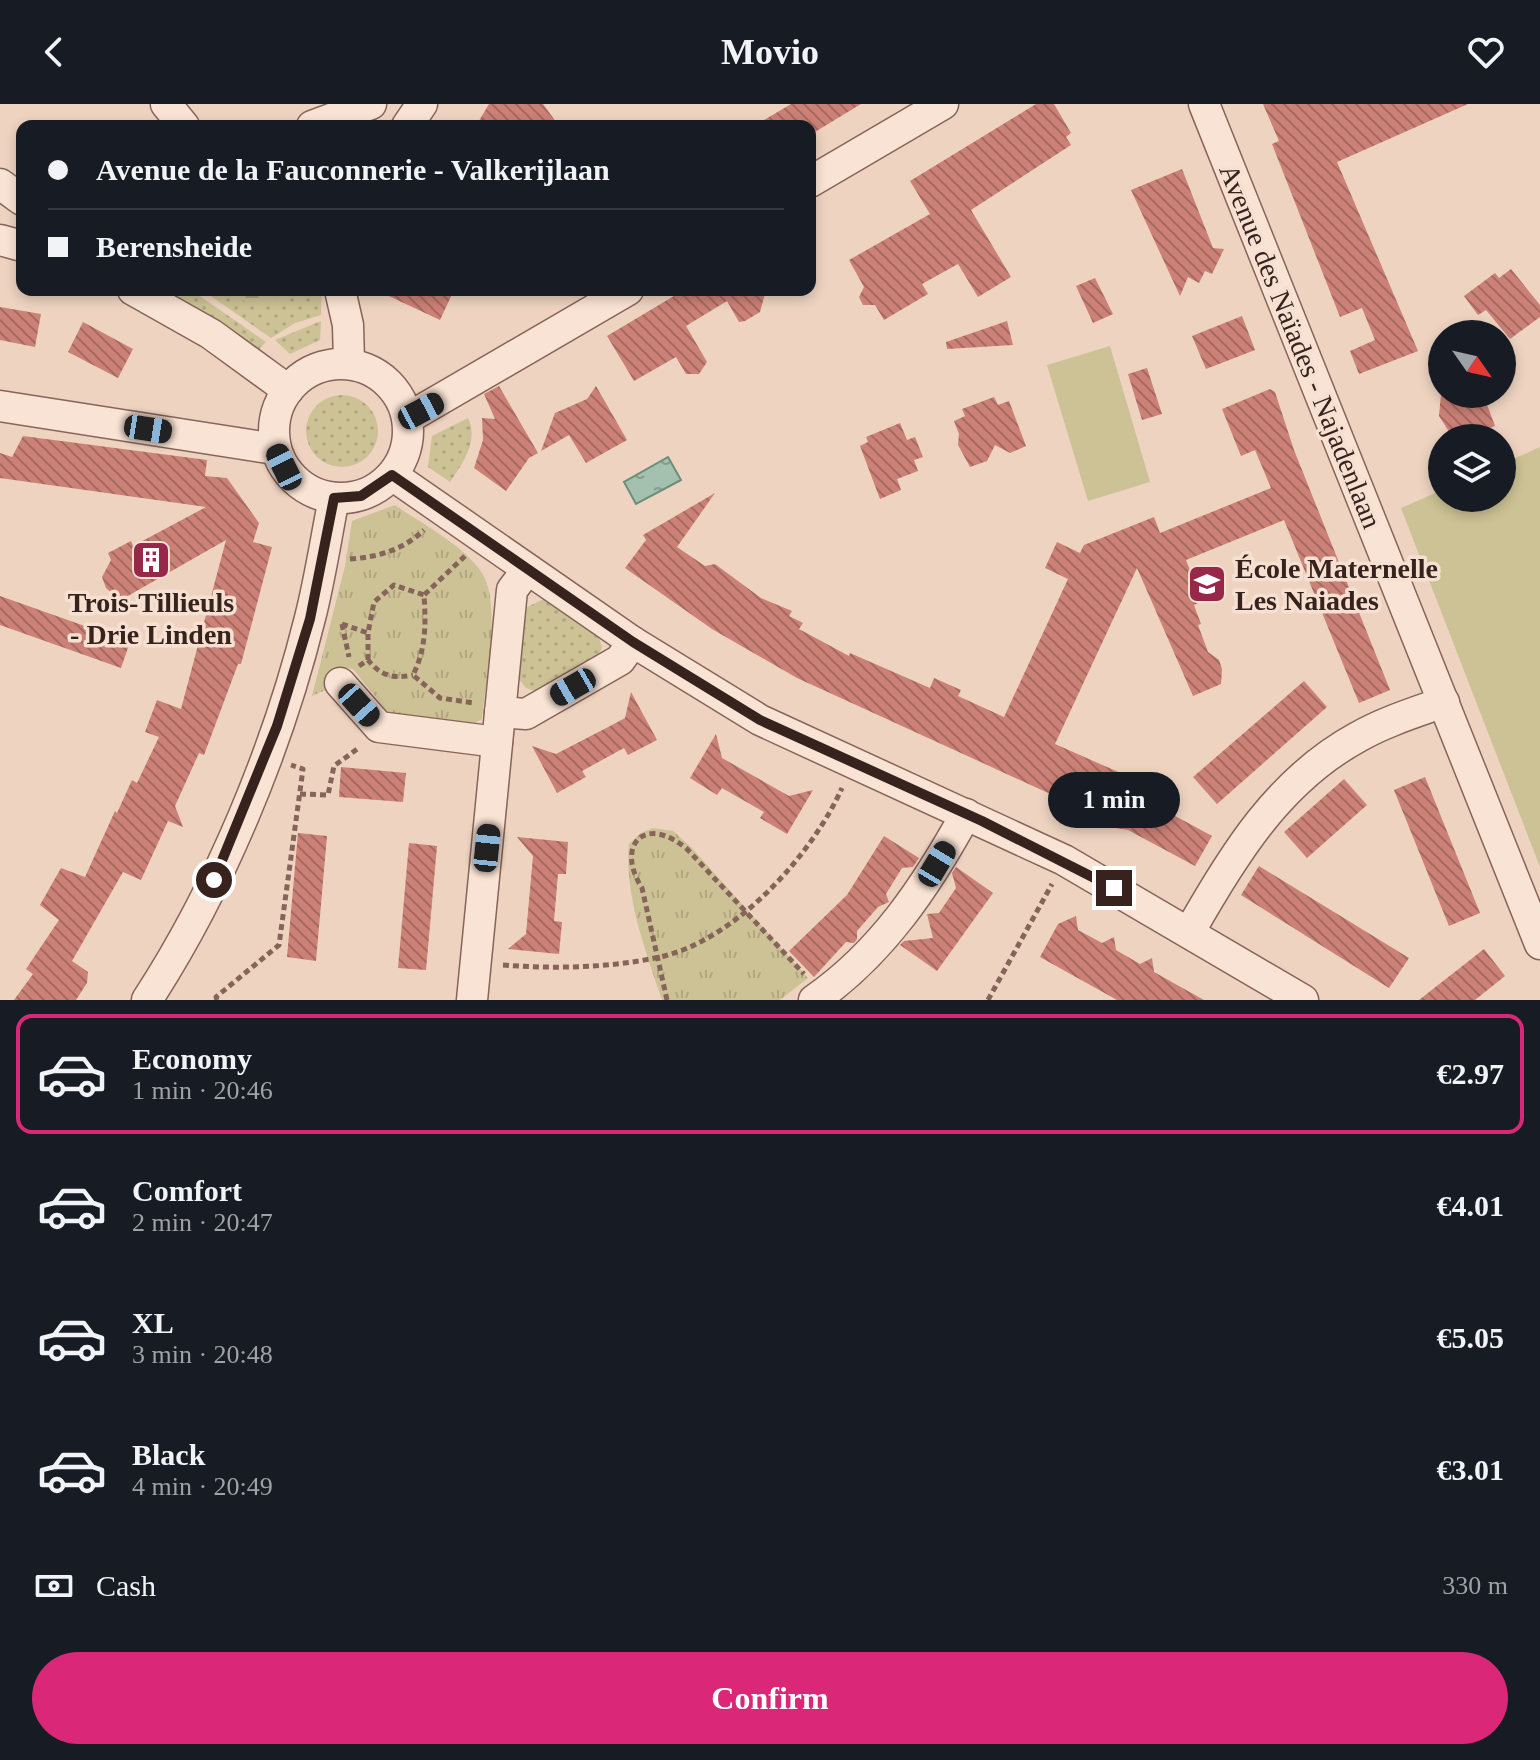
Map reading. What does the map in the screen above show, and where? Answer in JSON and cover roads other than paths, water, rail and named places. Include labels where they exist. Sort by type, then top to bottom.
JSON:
[{"type":"street","points":[[166,104],[179,120]]},
{"type":"street","points":[[347,118],[371,104]]},
{"type":"street","points":[[816,178],[943,104]]},
{"type":"street","name":"Avenue des Naïades - Najadenlaan","points":[[1204,104],[1540,944]]},
{"type":"street","points":[[147,296],[288,390]]},
{"type":"street","points":[[341,296],[348,325]]},
{"type":"street","points":[[349,363],[348,325],[353,296]]},
{"type":"street","points":[[408,418],[618,296]]},
{"type":"street","points":[[349,363],[380,376],[399,396],[408,418],[407,448],[392,475],[361,496],[334,498],[308,490],[295,480],[275,449],[277,409],[288,390],[306,373],[330,364],[349,363]]},
{"type":"street","points":[[0,406],[275,449]]},
{"type":"street","points":[[392,475],[633,642],[760,720],[1064,860],[1190,931],[1303,1000]]},
{"type":"street","points":[[147,1000],[171,963],[214,880],[266,755],[310,619],[334,498]]},
{"type":"street","points":[[472,1000],[494,719],[512,590],[527,570]]},
{"type":"street","points":[[340,683],[379,727],[494,719],[526,714],[620,660],[633,642]]},
{"type":"street","points":[[1190,931],[1244,841],[1286,791],[1358,737],[1444,702]]},
{"type":"street","points":[[814,1000],[854,967],[900,918],[925,885],[966,814]]},
{"type":"water","points":[[668,457],[681,480],[636,504],[624,482]]},
{"type":"place","name":"Trois-Tillieuls - Drie Linden","points":[[151,560]]},
{"type":"place","name":"École Maternelle Les Naiades","points":[[1207,584]]}]
